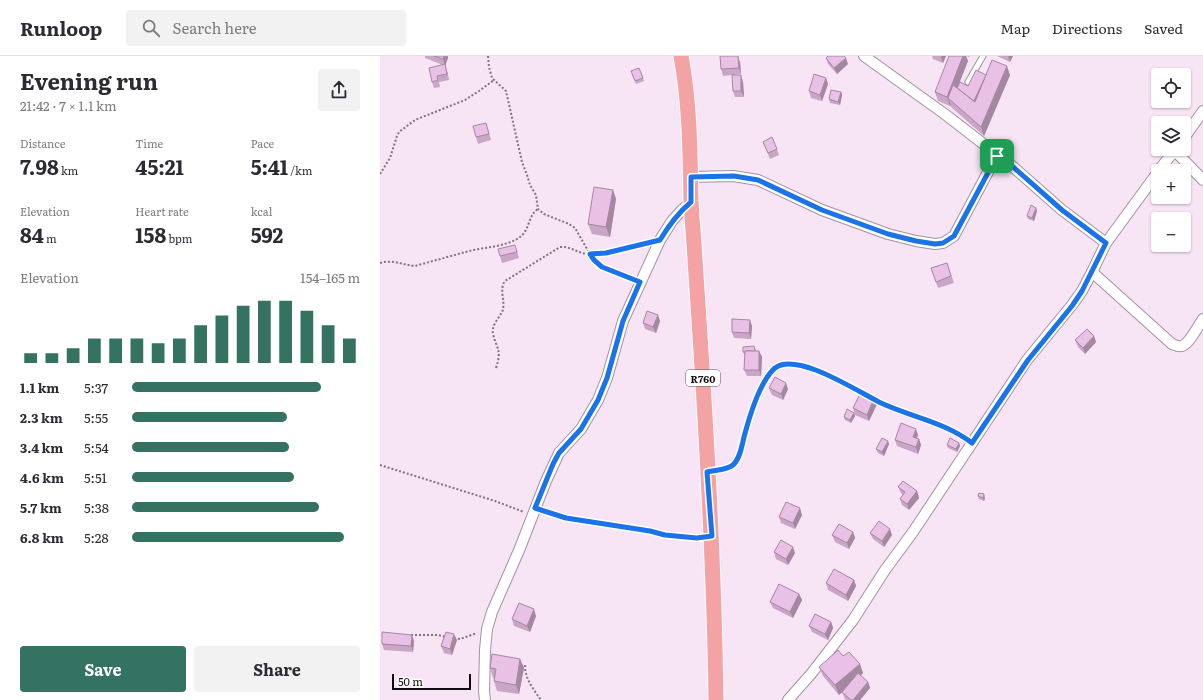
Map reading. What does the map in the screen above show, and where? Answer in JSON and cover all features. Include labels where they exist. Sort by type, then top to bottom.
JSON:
[{"type":"main road","name":"R760","points":[[681,56],[686,88],[690,146],[691,202],[712,536],[716,700]]},
{"type":"street","points":[[864,56],[934,106],[997,156],[1012,166],[1062,210],[1106,243]]},
{"type":"street","points":[[1191,128],[1203,111]]},
{"type":"street","points":[[691,177],[734,176],[758,180],[822,210],[888,234],[935,244],[943,243],[954,236],[997,156]]},
{"type":"street","points":[[1164,164],[1171,156]]},
{"type":"street","points":[[1181,156],[1203,180]]},
{"type":"street","points":[[788,700],[811,674],[853,620],[885,570],[913,532],[1028,360],[1072,306],[1092,272],[1106,243],[1151,181]]},
{"type":"street","points":[[485,700],[484,672],[488,629],[492,612],[520,548],[553,464],[559,453],[581,429],[598,400],[607,378],[623,321],[640,282],[660,240],[672,221],[691,202]]},
{"type":"street","points":[[1092,272],[1172,344],[1177,346],[1184,345],[1192,337],[1203,319]]},
{"type":"lane","points":[[968,82],[983,56]]},
{"type":"path","points":[[488,56],[490,72],[494,80],[506,91],[522,162],[530,185],[536,195],[538,208],[544,214],[570,224],[575,228],[594,260],[602,267],[640,282]]},
{"type":"path","points":[[380,174],[390,158],[397,136],[402,130],[415,120],[465,100],[494,80]]},
{"type":"path","points":[[380,263],[392,261],[415,266],[468,251],[510,242],[524,234],[532,214],[538,208]]},
{"type":"path","points":[[496,368],[500,354],[493,330],[496,320],[503,310],[502,294],[504,283],[560,247],[568,247],[579,252],[590,254],[606,253],[660,240]]},
{"type":"path","points":[[707,472],[731,466],[738,459],[751,412],[762,386],[769,374],[776,367],[784,364],[792,364],[815,370],[835,378],[866,394]]},
{"type":"path","points":[[873,398],[914,417],[955,431],[972,443]]},
{"type":"path","points":[[380,465],[534,512],[650,531],[665,535],[697,538],[712,536]]},
{"type":"path","points":[[410,635],[438,635],[460,639],[488,629]]},
{"type":"path","points":[[518,666],[525,666],[525,673],[529,682],[541,700]]},
{"type":"building","points":[[434,56],[444,56],[443,59]]},
{"type":"building","points":[[720,56],[738,56],[739,68],[721,69]]},
{"type":"building","points":[[828,56],[844,56],[846,58],[834,68],[826,58]]},
{"type":"building","points":[[949,56],[963,56],[947,97],[935,92]]},
{"type":"building","points":[[992,60],[1007,66],[981,127],[948,98],[953,85],[975,102]]},
{"type":"building","points":[[445,64],[447,74],[437,76],[438,80],[432,82],[429,68]]},
{"type":"building","points":[[639,68],[643,78],[635,81],[631,71]]},
{"type":"building","points":[[976,70],[986,75],[974,101],[957,88],[960,82],[968,86]]},
{"type":"building","points":[[814,74],[826,78],[820,95],[809,91]]},
{"type":"building","points":[[732,75],[741,75],[741,91],[733,91]]},
{"type":"building","points":[[831,90],[841,92],[838,102],[829,99]]},
{"type":"building","points":[[486,123],[489,134],[476,137],[473,126]]},
{"type":"building","points":[[772,137],[777,149],[768,153],[763,142]]},
{"type":"building","points":[[594,187],[613,190],[606,227],[588,224]]},
{"type":"building","points":[[1031,205],[1036,208],[1032,218],[1027,216]]},
{"type":"building","points":[[515,245],[517,252],[500,256],[498,249]]},
{"type":"building","points":[[947,263],[951,276],[936,282],[931,268]]},
{"type":"building","points":[[647,311],[658,315],[653,327],[643,323]]},
{"type":"building","points":[[732,319],[750,320],[749,333],[732,332]]},
{"type":"building","points":[[1087,329],[1094,336],[1083,348],[1075,340]]},
{"type":"building","points":[[754,346],[755,351],[743,352],[743,347]]},
{"type":"building","points":[[745,351],[759,351],[759,370],[744,370]]},
{"type":"building","points":[[775,377],[786,383],[781,394],[769,388]]},
{"type":"building","points":[[862,390],[875,396],[867,415],[853,408]]},
{"type":"building","points":[[847,409],[854,413],[850,420],[844,417]]},
{"type":"building","points":[[901,423],[916,429],[913,437],[919,439],[916,447],[895,440]]},
{"type":"building","points":[[882,438],[888,441],[882,452],[876,449]]},
{"type":"building","points":[[950,438],[959,443],[956,449],[947,445]]},
{"type":"building","points":[[903,481],[917,491],[907,504],[900,499],[905,492],[898,487]]},
{"type":"building","points":[[979,493],[984,494],[983,498],[978,496]]},
{"type":"building","points":[[786,502],[800,508],[793,523],[779,517]]},
{"type":"building","points":[[879,521],[890,529],[882,541],[870,533]]},
{"type":"building","points":[[839,524],[853,532],[847,543],[832,535]]},
{"type":"building","points":[[781,540],[793,547],[786,559],[774,552]]},
{"type":"building","points":[[834,569],[854,580],[846,595],[826,583]]},
{"type":"building","points":[[779,584],[799,594],[790,612],[770,602]]},
{"type":"building","points":[[519,603],[534,609],[527,626],[512,619]]},
{"type":"building","points":[[815,614],[831,622],[825,634],[809,626]]},
{"type":"building","points":[[382,632],[412,635],[411,646],[382,644]]},
{"type":"building","points":[[446,632],[454,634],[450,649],[441,646]]},
{"type":"building","points":[[838,650],[843,656],[849,652],[860,664],[835,685],[819,667]]},
{"type":"building","points":[[492,654],[520,659],[516,685],[494,681],[496,669],[490,668]]},
{"type":"building","points":[[858,673],[868,682],[853,700],[851,700],[842,692]]},
{"type":"route","points":[[997,156],[1012,166],[1062,210],[1106,243],[1082,291],[1072,306],[1028,360],[972,443],[955,431],[914,417],[880,402],[835,378],[815,370],[792,364],[784,364],[776,367],[769,374],[762,386],[751,412],[738,459],[731,466],[707,472],[712,536],[694,538],[665,535],[650,531],[566,518],[535,508],[559,453],[581,429],[598,400],[607,378],[623,321],[640,282],[602,267],[590,254],[606,253],[660,240],[672,221],[691,202],[691,177],[734,176],[758,180],[822,210],[888,234],[935,244],[943,243],[954,236],[997,156]]}]
